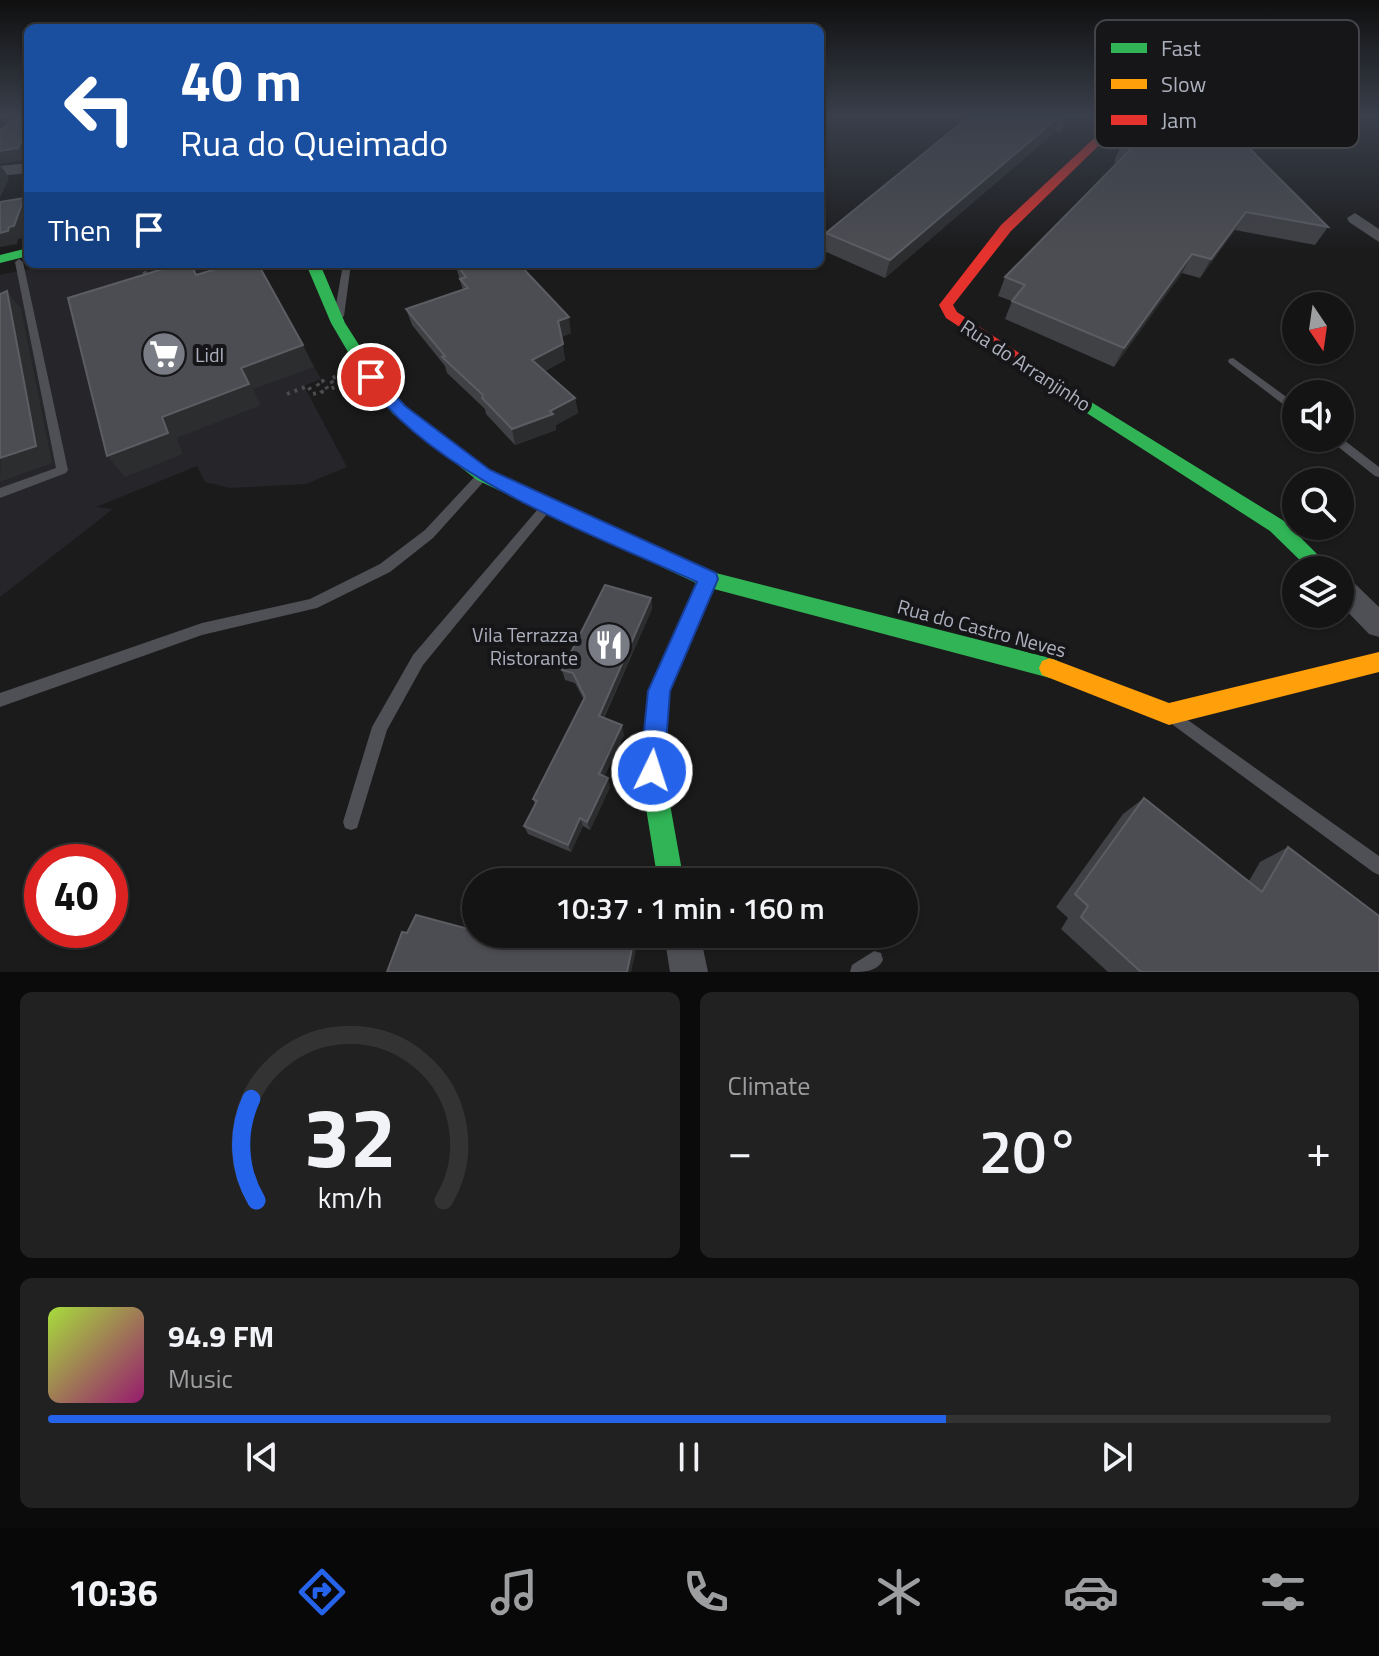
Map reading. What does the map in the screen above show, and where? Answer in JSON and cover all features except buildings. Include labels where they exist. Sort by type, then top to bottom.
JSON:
[{"type":"street","name":"Rua do Arranjinho","points":[[1076,160],[969,269],[946,305],[951,315],[1025,366],[1277,526],[1308,556]]},
{"type":"street","points":[[0,171],[24,168]]},
{"type":"street","points":[[1355,218],[1379,237]]},
{"type":"street","name":"Rua do Castro Neves","points":[[315,268],[338,323],[371,377],[399,410],[483,475],[708,579],[1040,664],[1169,714]]},
{"type":"street","points":[[669,868],[652,771],[659,691],[708,579]]},
{"type":"street","points":[[1354,600],[1379,625]]},
{"type":"street","points":[[1169,714],[1379,662]]},
{"type":"street","points":[[685,948],[689,972]]},
{"type":"lane","points":[[0,493],[62,470],[15,260]]},
{"type":"lane","points":[[338,323],[346,268]]},
{"type":"lane","points":[[1233,361],[1282,399]]},
{"type":"lane","points":[[1351,452],[1379,473]]},
{"type":"lane","points":[[0,700],[202,629],[312,604],[396,560],[429,534],[483,475]]},
{"type":"lane","points":[[351,822],[380,727],[418,660],[548,505]]},
{"type":"lane","points":[[1169,714],[1379,866]]},
{"type":"path","points":[[143,268],[151,287]]},
{"type":"path","points":[[287,394],[308,386],[313,394],[322,392],[317,383],[323,381],[328,390],[335,387],[330,379],[337,376],[342,384]]},
{"type":"shaded area","points":[[33,268],[259,268],[321,379],[304,386],[347,467],[306,484],[230,488],[205,482],[197,466],[96,507],[113,509],[0,597],[0,275]]},
{"type":"traffic: fast","points":[[0,259],[24,253]]},
{"type":"traffic: fast","points":[[315,268],[338,323],[371,377],[399,410],[483,475],[708,579],[1050,668]]},
{"type":"traffic: fast","points":[[1057,386],[1277,526],[1308,556]]},
{"type":"traffic: fast","points":[[669,868],[652,771],[659,691],[708,579]]},
{"type":"traffic: slow","points":[[1050,668],[1169,714],[1379,662]]},
{"type":"traffic: jam","points":[[1057,386],[951,315],[946,305],[1006,228],[1077,160]]},
{"type":"place","name":"Lidl","points":[[164,354]]},
{"type":"place","name":"Vila Terrazza Ristorante","points":[[609,645]]},
{"type":"route","points":[[371,377],[399,410],[483,475],[708,579],[659,691],[652,771]]}]
